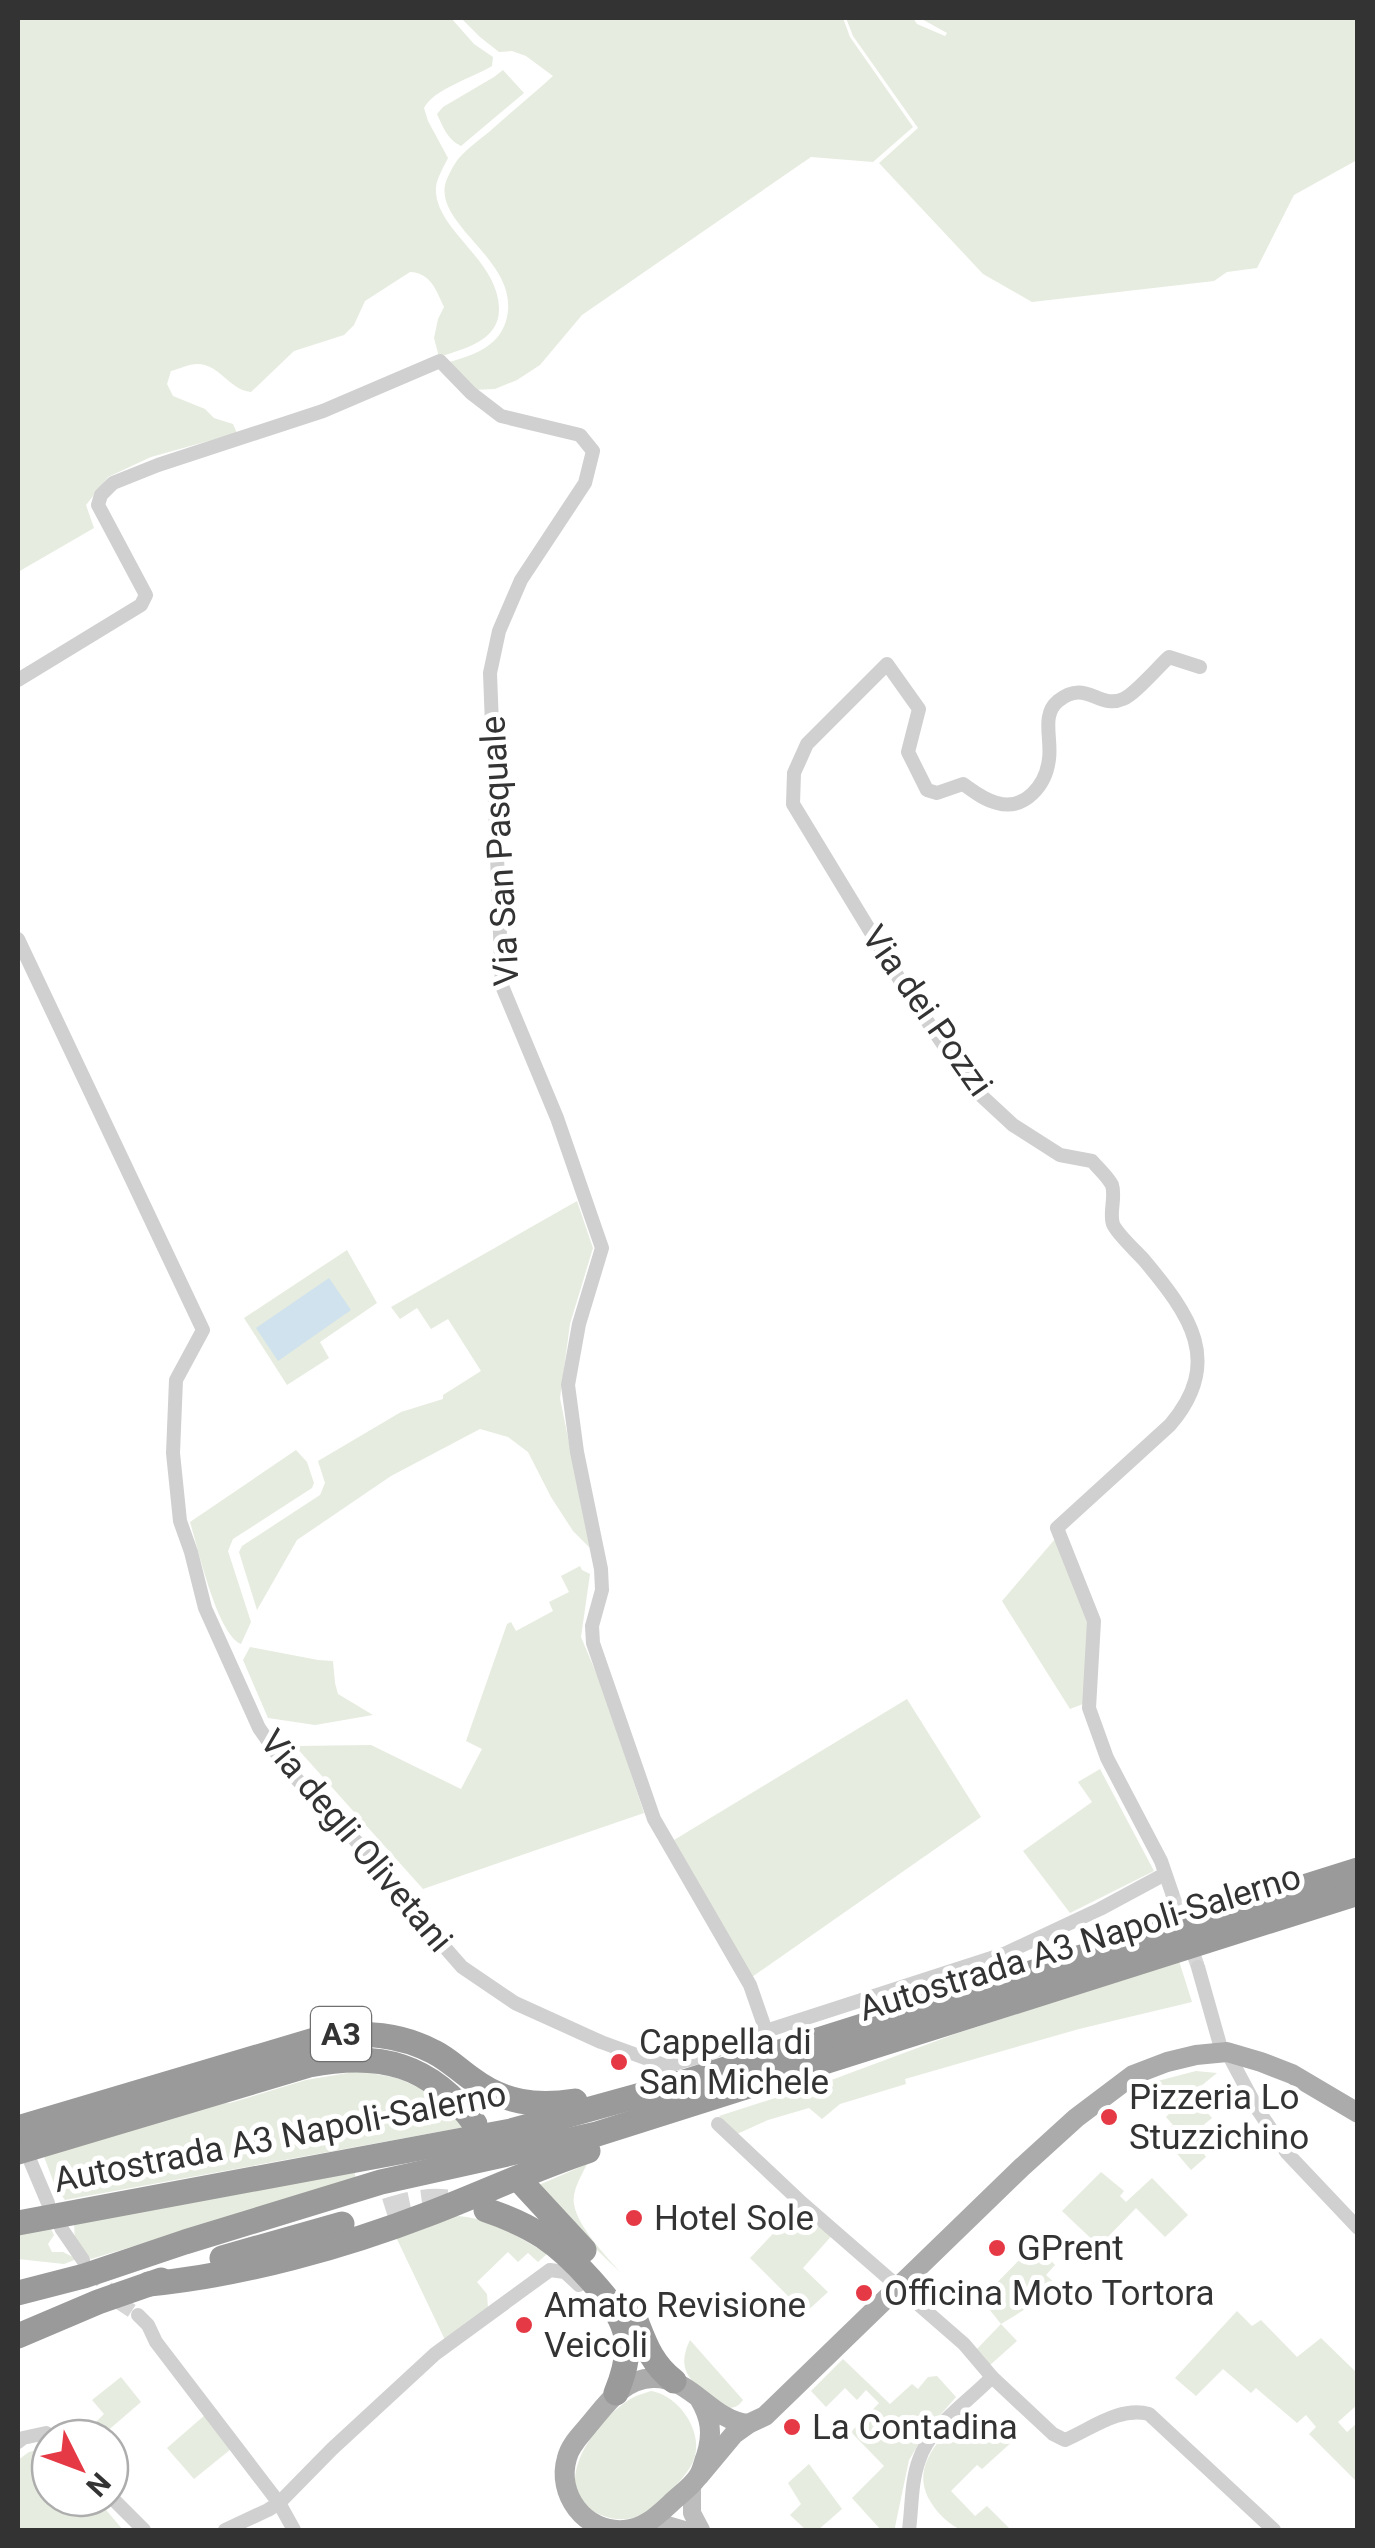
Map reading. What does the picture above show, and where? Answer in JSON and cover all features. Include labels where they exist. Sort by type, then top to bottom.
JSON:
[{"type":"highway","name":"Autostrada A3 Napoli-Salerno","points":[[18,2223],[510,2131],[666,2077],[1358,1870]]},
{"type":"highway","name":"Autostrada A3 Napoli-Salerno","points":[[18,2292],[83,2268],[404,2176],[596,2134],[1358,1893]]},
{"type":"highway","name":"A3","points":[[18,2128],[328,2036],[356,2033],[399,2038],[420,2046],[481,2086],[515,2102],[552,2104],[617,2094],[666,2077]]},
{"type":"highway","points":[[149,2284],[258,2266],[390,2228],[571,2157],[807,2076],[885,2041]]},
{"type":"highway","name":"A3","points":[[23,2155],[338,2059],[360,2058],[406,2067],[442,2087],[475,2124]]},
{"type":"highway","points":[[523,2184],[614,2284],[634,2316],[654,2362],[674,2380]]},
{"type":"highway","points":[[486,2210],[530,2227],[556,2244],[610,2301],[622,2320],[627,2347],[616,2393]]},
{"type":"highway","points":[[18,2336],[215,2260],[386,2211]]},
{"type":"highway","points":[[83,2268],[215,2260]]},
{"type":"main road","points":[[748,2424],[726,2418],[674,2380],[643,2378],[629,2384],[616,2393],[572,2445],[566,2458],[565,2486],[578,2521],[588,2520],[614,2530],[632,2529],[654,2520],[696,2480],[734,2434],[765,2416],[1022,2166],[1134,2075],[1167,2062],[1225,2052],[1284,2070],[1358,2113]]},
{"type":"main road","points":[[696,2480],[710,2442],[711,2426],[698,2398]]},
{"type":"street","name":"Via San Pasquale","points":[[18,680],[141,605],[146,595],[98,504],[113,484],[158,465],[323,411],[440,361],[471,394],[501,416],[580,434],[593,451],[585,483],[521,580],[500,631],[490,674],[502,986],[558,1118],[602,1248],[578,1324],[568,1384],[576,1452],[602,1569],[592,1643],[654,1819],[750,1985],[766,2031]]},
{"type":"street","name":"Via dei Pozzi","points":[[1172,1893],[1161,1861],[1107,1758],[1089,1708],[1094,1622],[1057,1528],[1184,1409],[1200,1364],[1196,1344],[1188,1322],[1167,1288],[1113,1224],[1112,1186],[1092,1161],[1060,1155],[1014,1125],[973,1088],[906,990],[793,804],[794,773],[807,744],[887,664],[919,709],[908,752],[927,790],[937,793],[963,784],[998,804],[1015,804],[1028,798],[1044,779],[1050,742],[1048,715],[1063,697],[1088,692],[1111,702],[1127,698],[1169,657],[1200,667]]},
{"type":"street","name":"Via degli Olivetani","points":[[18,938],[203,1330],[176,1380],[173,1453],[180,1520],[206,1608],[259,1728],[290,1771],[377,1862],[462,1967],[515,2002],[666,2077]]},
{"type":"street","points":[[666,2077],[705,2055],[766,2031],[1004,1954],[1165,1874]]},
{"type":"street","points":[[1198,1967],[1225,2052],[1258,2110],[1287,2153],[1358,2228]]},
{"type":"street","points":[[718,2124],[964,2344],[992,2377],[1054,2434],[1065,2440],[1119,2414],[1149,2414],[1274,2530]]},
{"type":"street","points":[[23,2155],[48,2203]]},
{"type":"street","points":[[61,2228],[83,2268]]},
{"type":"street","points":[[225,2530],[278,2503],[435,2354],[550,2270],[565,2272],[590,2294],[610,2301]]},
{"type":"street","points":[[138,2315],[294,2530]]},
{"type":"street","points":[[909,2530],[913,2484],[926,2444],[948,2417],[992,2377]]},
{"type":"street","points":[[696,2480],[690,2505],[700,2530]]},
{"type":"street","points":[[632,2529],[667,2525],[684,2530]]},
{"type":"shaded area","points":[[18,18],[451,18],[474,44],[493,57],[492,66],[445,90],[424,108],[448,158],[436,187],[438,202],[444,217],[478,259],[496,290],[499,308],[494,328],[479,342],[439,357],[434,338],[444,307],[428,279],[410,272],[365,301],[354,325],[344,335],[294,351],[251,392],[205,365],[171,371],[167,384],[173,396],[233,424],[237,433],[151,457],[108,477],[86,505],[94,528],[18,572]]},
{"type":"shaded area","points":[[461,18],[843,18],[850,37],[913,127],[873,162],[811,157],[582,315],[540,365],[495,389],[472,390],[446,363],[474,354],[497,338],[506,321],[508,300],[503,281],[454,216],[446,201],[445,185],[462,154],[553,76],[526,56],[499,52]]},
{"type":"shaded area","points":[[846,18],[913,18],[917,24],[945,36],[947,33],[920,18],[1357,18],[1357,160],[1294,195],[1257,268],[1227,272],[1214,281],[1032,302],[983,274],[879,163],[918,128],[853,36]]},
{"type":"shaded area","points":[[503,70],[524,93],[461,146],[446,132],[437,114]]},
{"type":"shaded area","points":[[577,1201],[593,1248],[570,1324],[560,1398],[590,1548],[573,1531],[551,1497],[528,1452],[508,1437],[480,1429],[391,1476],[297,1540],[257,1610],[239,1552],[242,1546],[320,1495],[325,1483],[318,1461],[401,1412],[443,1399],[443,1395],[481,1371],[448,1319],[431,1329],[417,1308],[400,1319],[391,1307]]},
{"type":"shaded area","points":[[347,1250],[377,1303],[320,1342],[329,1358],[287,1385],[244,1318]]},
{"type":"shaded area","points":[[296,1450],[307,1462],[312,1488],[233,1539],[228,1551],[251,1622],[241,1644],[232,1637],[216,1608],[190,1522]]},
{"type":"shaded area","points":[[1055,1539],[1088,1622],[1083,1704],[1070,1709],[1002,1601]]},
{"type":"shaded area","points":[[580,1566],[590,1574],[581,1637],[603,1689],[644,1813],[423,1889],[295,1746],[371,1745],[461,1789],[482,1749],[466,1741],[507,1624],[511,1622],[516,1631],[553,1611],[549,1602],[569,1592],[561,1576]]},
{"type":"shaded area","points":[[250,1647],[333,1661],[338,1694],[373,1715],[315,1725],[268,1718],[243,1660]]},
{"type":"shaded area","points":[[907,1699],[981,1817],[752,1977],[674,1840]]},
{"type":"shaded area","points":[[1100,1769],[1154,1871],[1070,1913],[1023,1851],[1092,1802],[1078,1782]]},
{"type":"shaded area","points":[[1179,1961],[1192,2002],[1079,2029],[905,2079],[906,2084],[840,2104],[822,2119],[809,2108],[737,2134],[719,2116],[955,2034]]},
{"type":"shaded area","points":[[359,2071],[398,2078],[432,2094],[465,2127],[65,2200],[43,2154],[206,2104],[230,2103],[306,2080]]},
{"type":"shaded area","points":[[1196,2071],[1217,2073],[1191,2094],[1212,2118],[1201,2127],[1210,2138],[1200,2148],[1206,2157],[1191,2170],[1161,2135],[1173,2125],[1166,2117],[1170,2113],[1146,2084]]},
{"type":"shaded area","points":[[587,2164],[574,2193],[576,2213],[621,2273],[532,2188]]},
{"type":"shaded area","points":[[354,2170],[356,2179],[91,2259],[75,2242],[74,2223]]},
{"type":"shaded area","points":[[1101,2172],[1124,2191],[1120,2196],[1126,2202],[1152,2178],[1188,2215],[1165,2237],[1136,2208],[1099,2246],[1062,2211]]},
{"type":"shaded area","points":[[802,2203],[835,2232],[803,2268],[828,2292],[805,2313],[750,2258]]},
{"type":"shaded area","points":[[453,2216],[490,2223],[547,2254],[538,2262],[528,2253],[518,2262],[508,2252],[477,2282],[487,2294],[488,2308],[445,2340],[395,2235]]},
{"type":"shaded area","points":[[50,2227],[54,2235],[48,2244],[52,2252],[77,2259],[64,2264],[18,2259],[18,2233]]},
{"type":"shaded area","points":[[1035,2244],[1055,2265],[1046,2275],[1060,2288],[1001,2324],[981,2299]]},
{"type":"shaded area","points":[[1237,2311],[1252,2326],[1261,2320],[1297,2357],[1321,2338],[1357,2373],[1357,2405],[1338,2422],[1347,2432],[1357,2423],[1357,2482],[1309,2434],[1316,2427],[1306,2415],[1297,2423],[1256,2388],[1251,2393],[1223,2369],[1196,2396],[1175,2378]]},
{"type":"shaded area","points":[[1001,2324],[1017,2341],[989,2366],[976,2350]]},
{"type":"shaded area","points":[[690,2340],[743,2400],[738,2406],[726,2408],[692,2380],[684,2363]]},
{"type":"shaded area","points":[[843,2359],[890,2404],[912,2384],[918,2389],[928,2377],[937,2376],[956,2397],[927,2430],[909,2460],[896,2530],[880,2530],[852,2498],[884,2466],[851,2432],[879,2403],[866,2390],[857,2400],[845,2388],[826,2407],[811,2391]]},
{"type":"shaded area","points":[[121,2377],[141,2402],[122,2418],[100,2418],[104,2414],[92,2400]]},
{"type":"shaded area","points":[[651,2391],[671,2400],[693,2428],[693,2462],[669,2493],[646,2513],[625,2519],[601,2515],[584,2504],[576,2489],[582,2453],[621,2405]]},
{"type":"shaded area","points":[[205,2415],[231,2449],[194,2479],[167,2448]]},
{"type":"shaded area","points":[[957,2421],[977,2444],[997,2424],[1014,2440],[982,2469],[977,2465],[951,2491],[975,2516],[987,2506],[1011,2530],[962,2530],[938,2512],[926,2492],[923,2480],[928,2459]]},
{"type":"shaded area","points":[[29,2452],[30,2518],[113,2518],[123,2530],[18,2530],[18,2460]]},
{"type":"shaded area","points":[[809,2464],[842,2509],[818,2530],[806,2530],[790,2515],[801,2504],[788,2483]]},
{"type":"water","points":[[329,1278],[351,1310],[278,1361],[256,1328]]},
{"type":"tunnel","points":[[1172,1893],[1198,1967]]},
{"type":"tunnel","points":[[386,2211],[422,2202],[459,2204]]},
{"type":"tunnel","points":[[93,2271],[120,2303],[138,2315]]},
{"type":"place","name":"Cappella di San Michele","points":[[619,2062]]},
{"type":"place","name":"Pizzeria Lo Stuzzichino","points":[[1109,2117]]},
{"type":"place","name":"Hotel Sole","points":[[634,2218]]},
{"type":"place","name":"GPrent","points":[[997,2248]]},
{"type":"place","name":"Officina Moto Tortora","points":[[864,2293]]},
{"type":"place","name":"Amato Revisione Veicoli","points":[[524,2325]]},
{"type":"place","name":"La Contadina","points":[[792,2427]]}]
